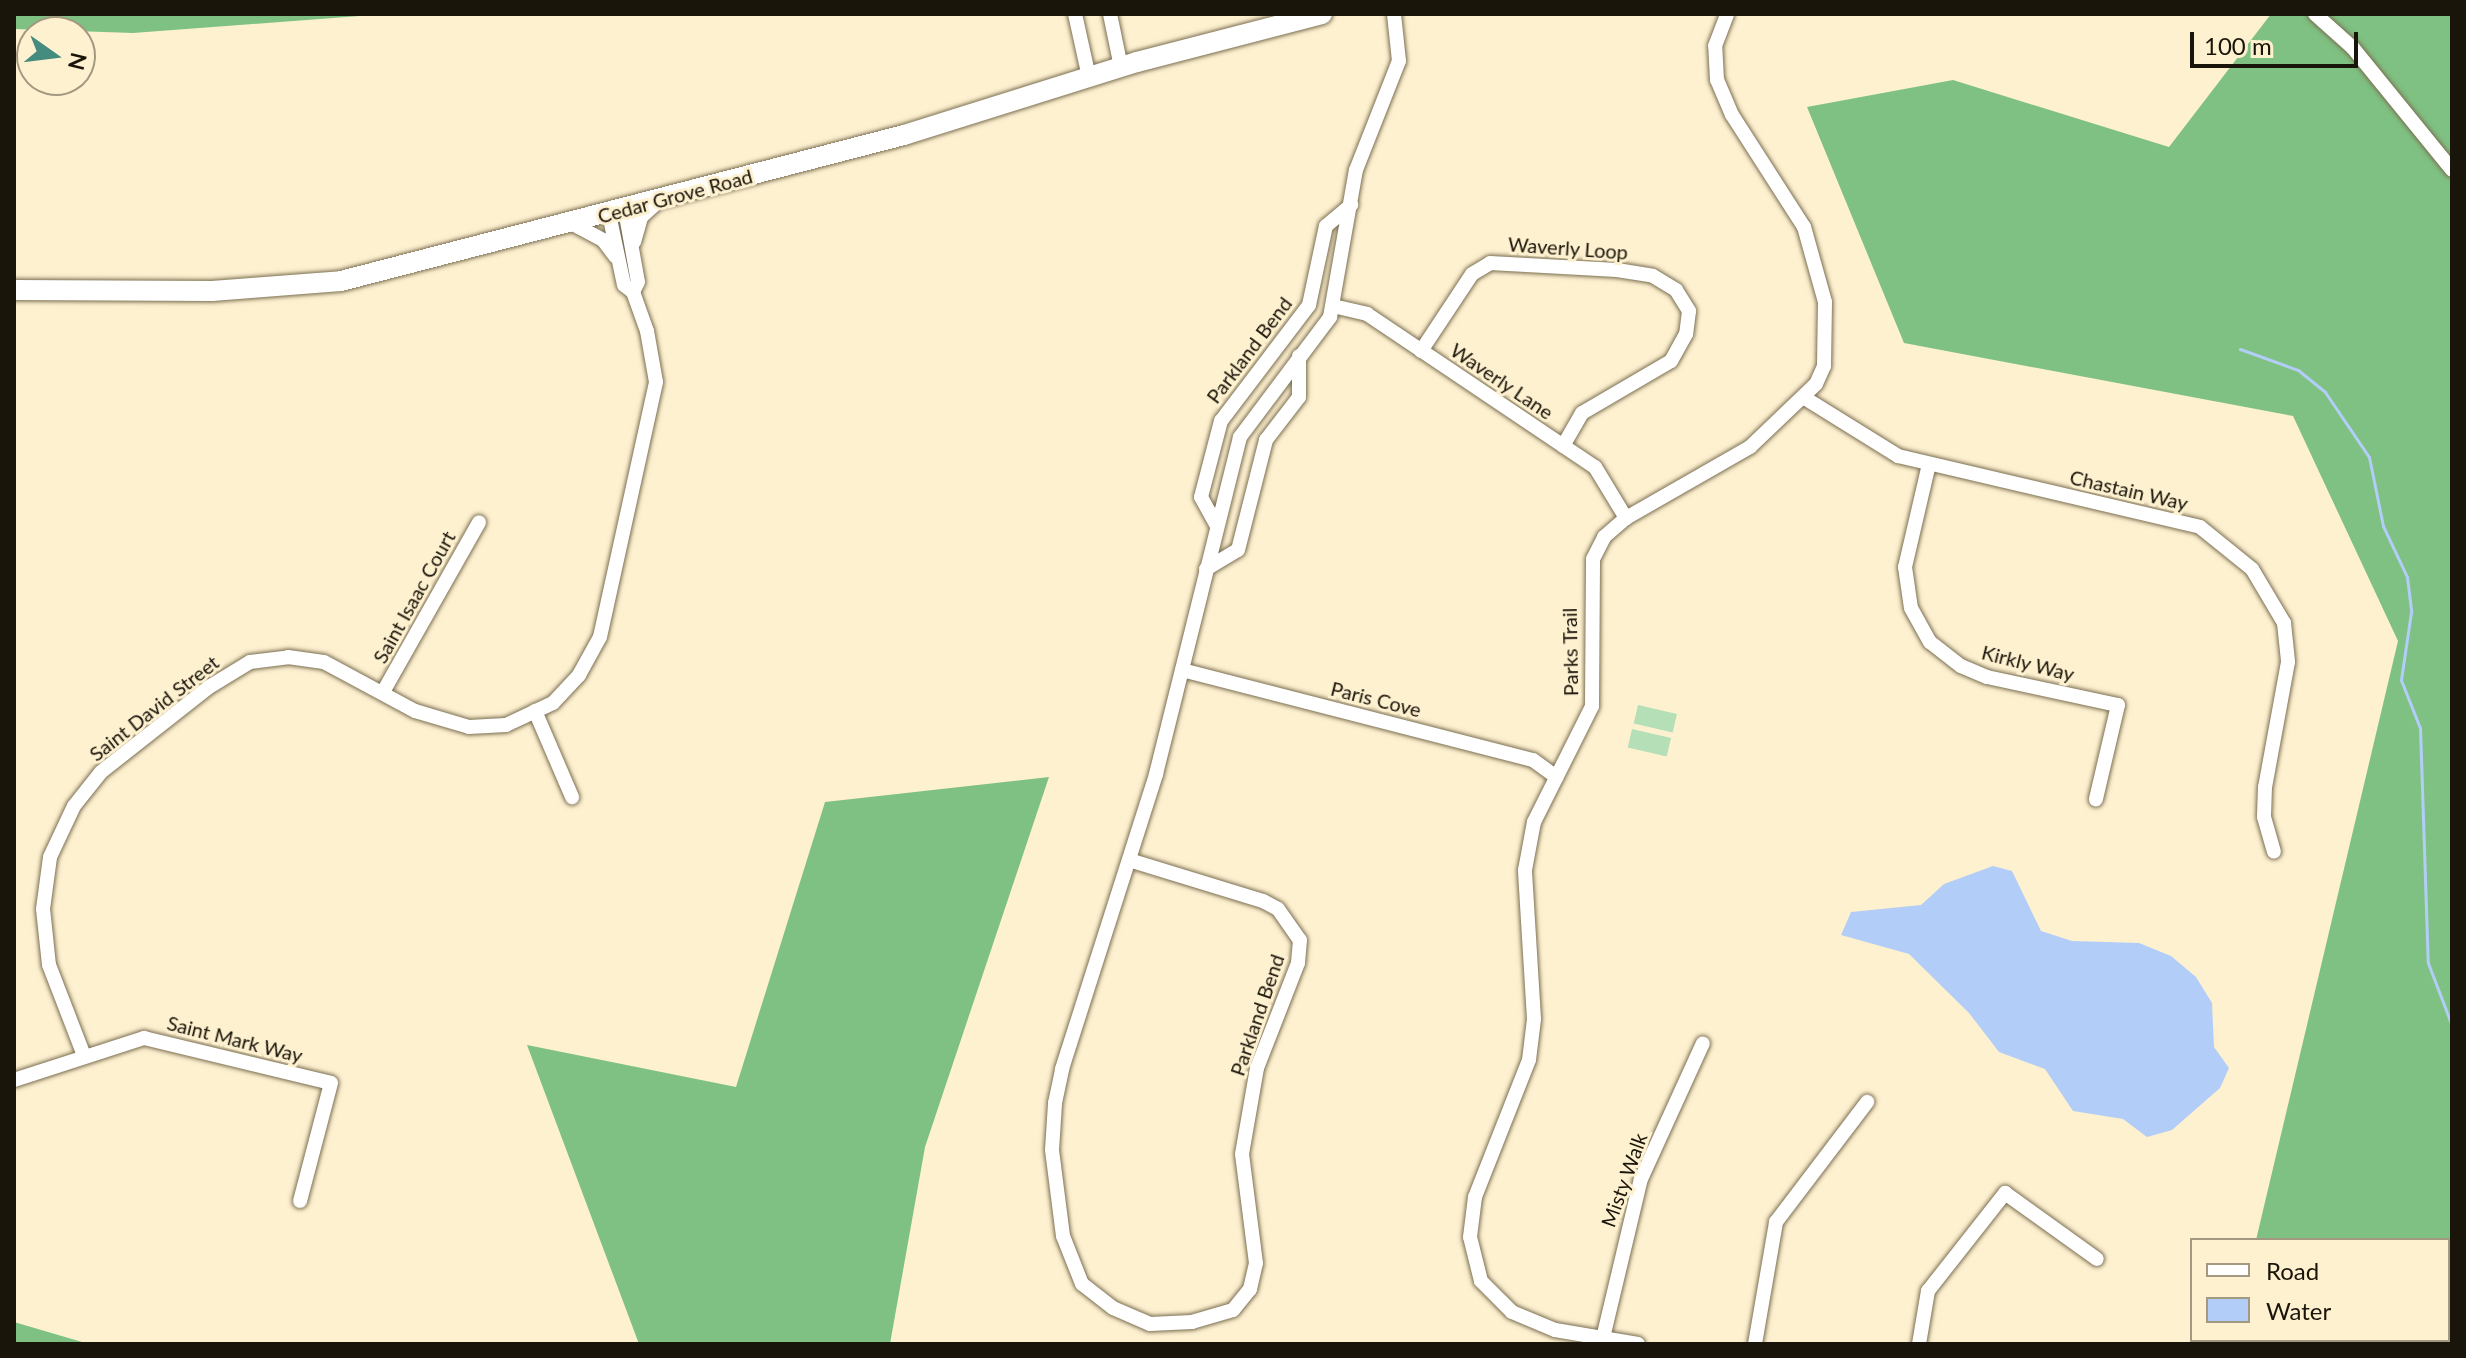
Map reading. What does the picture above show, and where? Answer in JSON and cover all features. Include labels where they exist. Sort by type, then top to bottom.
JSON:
[{"type":"main road","name":"Cedar Grove Road","points":[[14,290],[212,291],[341,281],[659,201],[1121,67],[1322,14]]},
{"type":"street","points":[[1075,14],[1089,77]]},
{"type":"street","points":[[1110,14],[1121,67]]},
{"type":"street","name":"Parkland Bend","points":[[1129,860],[1263,901],[1278,909],[1300,940],[1298,963],[1257,1068],[1246,1129],[1244,1201],[1256,1263],[1250,1289],[1233,1310],[1192,1322],[1150,1324],[1113,1308],[1082,1284],[1059,1207],[1052,1150],[1062,1069],[1129,860],[1182,670],[1240,437],[1333,306],[1356,170],[1399,61],[1394,14]]},
{"type":"street","name":"Parks Trail","points":[[1638,1344],[1555,1330],[1512,1312],[1481,1281],[1470,1237],[1475,1197],[1529,1060],[1534,1019],[1525,870],[1534,822],[1592,706],[1593,559],[1604,537],[1626,518],[1750,447],[1803,397],[1824,366],[1823,289],[1804,227],[1732,115],[1717,80],[1715,46],[1727,14]]},
{"type":"street","points":[[2315,14],[2353,48],[2452,170]]},
{"type":"street","points":[[573,224],[603,240],[626,259],[637,223],[659,201]]},
{"type":"street","name":"Parkland Bend","points":[[1217,526],[1201,497],[1221,421],[1309,305],[1326,226],[1351,205]]},
{"type":"street","name":"Saint David Street","points":[[83,1053],[49,965],[43,909],[50,857],[74,806],[101,772],[250,662],[288,657],[324,662],[415,711],[469,727],[506,725],[553,703],[579,675],[600,637],[649,432],[656,382],[633,292],[624,285],[626,259],[617,212]]},
{"type":"street","name":"Waverly Loop","points":[[1421,351],[1472,274],[1490,263],[1617,270],[1653,276],[1676,290],[1689,311],[1686,334],[1671,361],[1582,413],[1563,446]]},
{"type":"street","name":"Waverly Lane","points":[[1333,306],[1367,314],[1595,467],[1626,518]]},
{"type":"street","points":[[1206,569],[1238,550],[1266,440],[1299,397],[1299,356]]},
{"type":"street","name":"Chastain Way","points":[[1803,397],[1898,456],[2200,527],[2252,569],[2284,623],[2288,662],[2265,787],[2264,817],[2274,852]]},
{"type":"street","name":"Kirkly Way","points":[[1929,464],[1905,567],[1911,608],[1930,642],[1961,666],[1987,677],[2118,705],[2096,799]]},
{"type":"street","name":"Saint Isaac Court","points":[[383,692],[479,522]]},
{"type":"street","name":"Paris Cove","points":[[1182,670],[1533,760],[1556,777]]},
{"type":"street","points":[[535,711],[572,797]]},
{"type":"street","name":"Saint Mark Way","points":[[14,1080],[83,1053],[144,1038],[331,1083],[300,1201]]},
{"type":"street","name":"Misty Walk","points":[[1603,1338],[1641,1179],[1703,1043]]},
{"type":"street","points":[[1755,1344],[1776,1222],[1797,1186],[1867,1102]]},
{"type":"street","points":[[1919,1344],[1928,1291],[2005,1193],[2097,1259]]},
{"type":"green space","points":[[14,14],[386,14],[133,33],[96,32],[96,16],[16,16],[14,29]]},
{"type":"green space","points":[[2271,14],[2452,14],[2452,1344],[2231,1344],[2450,1342],[2450,1238],[2256,1238],[2398,641],[2293,416],[1904,343],[1807,107],[1953,80],[2169,147]]},
{"type":"green space","points":[[1638,705],[1677,714],[1673,733],[1634,724]]},
{"type":"green space","points":[[1632,729],[1671,738],[1667,757],[1628,748]]},
{"type":"green space","points":[[1049,777],[925,1147],[890,1344],[639,1344],[527,1045],[736,1087],[825,802]]},
{"type":"green space","points":[[14,1322],[89,1344],[14,1344]]},
{"type":"water","points":[[1993,866],[2012,871],[2041,931],[2072,941],[2139,943],[2171,956],[2196,977],[2212,1003],[2214,1047],[2229,1068],[2220,1088],[2172,1130],[2147,1137],[2123,1119],[2073,1111],[2045,1069],[1999,1052],[1969,1013],[1909,954],[1841,935],[1851,912],[1921,905],[1944,884]]},
{"type":"waterway","points":[[2240,349],[2298,370],[2325,392],[2369,457],[2383,526],[2407,577],[2411,612],[2401,680],[2420,728],[2428,963],[2452,1026]]}]
